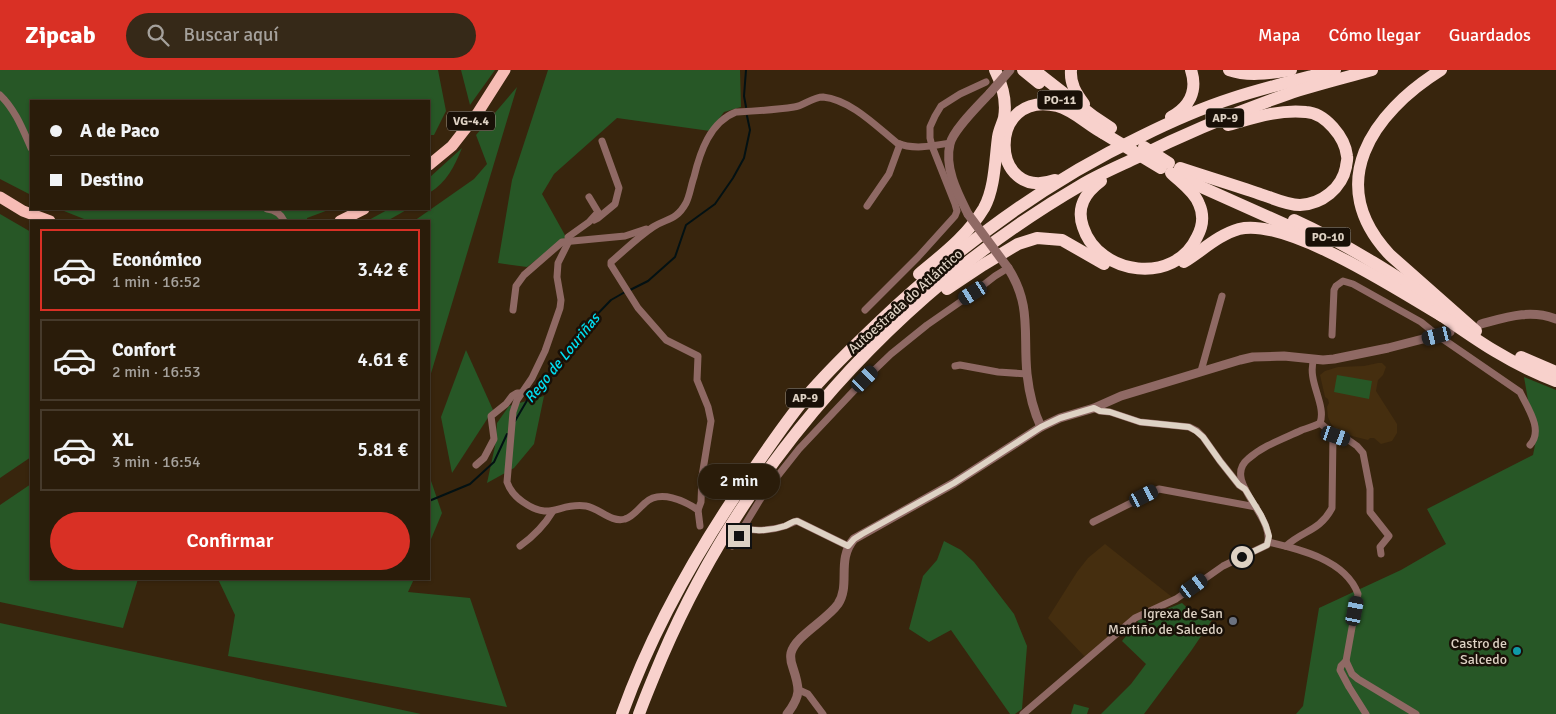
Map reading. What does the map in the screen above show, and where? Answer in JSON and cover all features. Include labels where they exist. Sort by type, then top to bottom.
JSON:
[{"type":"highway","name":"VG-4.4","points":[[430,164],[452,146],[477,114],[504,70]]},
{"type":"highway","points":[[843,356],[916,277],[967,233],[984,207],[992,184],[999,134],[1004,119],[1005,99],[1001,81],[996,70]]},
{"type":"highway","name":"PO-11","points":[[1023,70],[1104,130],[1170,168]]},
{"type":"highway","name":"PO-11","points":[[1034,70],[1093,116],[1104,130]]},
{"type":"highway","points":[[1071,70],[1072,86],[1093,116]]},
{"type":"highway","points":[[1142,136],[1184,108],[1191,98],[1194,89],[1194,79],[1191,70]]},
{"type":"highway","points":[[1229,70],[1249,74],[1268,74],[1292,70]]},
{"type":"highway","name":"Autoestrada do Atlántico","points":[[622,714],[649,647],[671,602],[723,512],[811,391],[843,356],[909,293],[989,228],[1040,192],[1086,164],[1142,136],[1232,98],[1335,70]]},
{"type":"highway","name":"Autoestrada do Atlántico","points":[[639,714],[678,620],[699,580],[741,509],[772,464],[823,400],[883,337],[934,291],[967,263],[1040,210],[1084,183],[1167,143],[1288,94],[1372,70]]},
{"type":"highway","points":[[1441,70],[1407,94],[1376,128],[1361,161],[1358,187],[1364,217],[1377,242],[1390,255],[1479,327]]},
{"type":"highway","points":[[1086,164],[1053,181],[1033,182],[1024,179],[1015,173],[1008,164],[1004,152],[1004,140],[1012,119],[1021,111],[1032,106],[1058,106],[1104,130]]},
{"type":"highway","points":[[1286,112],[1308,112],[1326,120],[1341,137],[1348,156],[1344,175],[1336,190],[1319,200],[1300,205],[1276,200],[1262,194],[1170,168],[1194,195],[1202,212],[1202,222],[1195,242],[1172,262],[1144,269],[1121,265],[1097,251],[1081,222],[1084,197],[1089,190],[1100,182],[1167,143],[1252,118],[1286,112]]},
{"type":"highway","name":"PO-10","points":[[1170,168],[1307,226],[1348,247],[1479,327],[1510,352],[1556,372]]},
{"type":"highway","name":"PO-10","points":[[1170,168],[1345,254],[1382,275],[1494,352],[1535,373],[1556,381]]},
{"type":"highway","points":[[0,197],[24,211],[47,220]]},
{"type":"highway","points":[[342,220],[362,210]]},
{"type":"highway","points":[[883,337],[983,265],[1028,240],[1046,238],[1062,240],[1113,269],[1141,276],[1159,274],[1173,268],[1226,234],[1240,229],[1251,228],[1263,228],[1293,236],[1330,253],[1442,316]]},
{"type":"street","points":[[1010,70],[956,132],[950,143],[948,160],[968,214],[1008,268],[1016,280],[1020,291],[1025,313],[1027,374],[1036,416],[1041,427]]},
{"type":"street","points":[[865,310],[918,257],[955,216],[957,211],[932,146],[930,127],[941,106],[986,82]]},
{"type":"street","points":[[0,95],[7,101],[30,146]]},
{"type":"street","points":[[513,310],[516,286],[524,274],[562,242],[625,236],[666,222],[676,215],[686,202],[698,158],[706,142],[718,124],[729,114],[794,107],[822,97],[846,104],[900,144],[916,147],[950,143]]},
{"type":"street","points":[[602,141],[619,188],[615,204],[598,218],[568,237],[569,241],[558,263],[560,308],[545,351],[532,378],[514,406],[511,418],[507,482],[518,498],[531,507],[543,512],[585,506],[614,519],[625,519],[651,498],[659,497],[681,500],[698,510]]},
{"type":"street","points":[[867,206],[890,174],[900,144]]},
{"type":"street","points":[[589,197],[598,212],[589,222]]},
{"type":"street","points":[[275,210],[284,220]]},
{"type":"street","points":[[654,226],[611,262],[611,265],[638,308],[666,340],[698,356],[697,380],[708,407],[711,421],[702,476],[701,502],[698,510],[700,526]]},
{"type":"street","points":[[729,544],[732,546],[763,495],[799,449],[878,366],[927,325],[1008,268]]},
{"type":"street","points":[[1332,335],[1334,290],[1336,286],[1344,281],[1353,284],[1421,322],[1437,336],[1520,392],[1536,430],[1535,438],[1530,444]]},
{"type":"street","points":[[1201,371],[1222,296]]},
{"type":"street","points":[[1479,327],[1516,315],[1540,314],[1556,319]]},
{"type":"street","points":[[787,714],[795,704],[799,690],[791,662],[791,653],[796,643],[839,603],[843,585],[844,557],[848,546],[854,539],[947,487],[1041,427],[1060,418],[1094,408],[1121,396],[1224,364],[1253,357],[1284,356],[1334,359],[1388,348],[1450,332]]},
{"type":"street","points":[[1314,359],[1311,371],[1321,414],[1320,423]]},
{"type":"street","points":[[955,366],[960,365],[998,372],[1027,374]]},
{"type":"street","points":[[476,465],[484,458],[494,439],[491,416],[506,404],[512,396],[521,393]]},
{"type":"street","points":[[1094,408],[1140,422],[1189,427],[1203,437],[1239,485],[1245,489]]},
{"type":"street","points":[[1320,423],[1333,434],[1347,439],[1363,453],[1370,489],[1370,512],[1389,536],[1380,546],[1381,554]]},
{"type":"street","points":[[1023,714],[1135,618],[1176,599],[1223,566],[1265,546],[1269,536],[1266,526],[1245,489],[1240,474],[1242,465],[1246,460],[1268,445],[1320,423]]},
{"type":"street","points":[[1286,546],[1292,540],[1319,526],[1332,508],[1333,434]]},
{"type":"street","points":[[1092,522],[1159,489],[1256,507]]},
{"type":"street","points":[[520,546],[544,525],[553,511]]},
{"type":"street","points":[[743,528],[752,531],[780,527],[797,521],[848,546]]},
{"type":"street","points":[[1268,542],[1314,556],[1337,568],[1356,588],[1358,594],[1346,661],[1340,670],[1366,714]]},
{"type":"street","points":[[1346,661],[1352,674],[1358,679],[1416,714]]},
{"type":"street","points":[[799,690],[808,694],[823,714]]},
{"type":"shaded area","points":[[1382,363],[1386,367],[1383,375],[1378,380],[1376,391],[1397,424],[1397,433],[1392,441],[1381,444],[1374,438],[1368,440],[1338,431],[1331,424],[1327,407],[1329,403],[1325,397],[1320,375],[1325,371],[1338,367],[1364,366]]},
{"type":"shaded area","points":[[1105,544],[1172,597],[1135,616],[1086,658],[1048,618],[1077,572],[1088,558]]},
{"type":"green space","points":[[0,70],[438,70],[446,111],[434,135],[430,135],[430,100],[30,100],[30,194],[0,179]]},
{"type":"green space","points":[[461,70],[495,70],[470,105]]},
{"type":"green space","points":[[548,70],[740,70],[741,107],[724,112],[710,131],[617,118],[554,174],[542,194],[566,237],[527,267],[498,263],[512,180]]},
{"type":"green space","points":[[517,87],[430,377],[430,220],[415,220],[474,179],[487,164],[476,135]]},
{"type":"green space","points":[[462,148],[449,174],[441,184],[430,192],[430,177]]},
{"type":"green space","points":[[62,210],[328,210],[307,218],[307,220],[86,220]]},
{"type":"green space","points":[[387,210],[406,210],[389,220],[369,220]]},
{"type":"green space","points":[[0,214],[30,231],[30,458],[0,478]]},
{"type":"green space","points":[[466,350],[493,410],[452,473],[441,417]]},
{"type":"green space","points":[[1337,375],[1372,381],[1369,399],[1334,392]]},
{"type":"green space","points":[[1524,377],[1556,390],[1556,714],[1296,714],[1303,706],[1319,608],[1401,570],[1446,544],[1427,509],[1533,455],[1538,430],[1529,406]]},
{"type":"green space","points":[[544,396],[534,444],[514,468],[487,483],[495,446],[497,423],[509,406]]},
{"type":"green space","points":[[430,478],[442,513],[430,542]]},
{"type":"green space","points":[[30,485],[30,580],[138,580],[123,628],[0,602],[0,505]]},
{"type":"green space","points":[[944,541],[961,550],[974,562],[1014,614],[1027,646],[1022,709],[1015,714],[1010,714],[951,630],[929,642],[909,629],[923,576],[937,560]]},
{"type":"green space","points":[[218,580],[414,580],[408,592],[470,598],[507,707],[228,656],[235,615]]},
{"type":"green space","points":[[1182,603],[1200,620],[1206,613],[1212,620],[1191,651],[1144,714],[1101,714],[1131,684],[1146,664],[1122,641],[1139,620]]},
{"type":"green space","points":[[0,623],[421,714],[0,714]]},
{"type":"green space","points":[[1074,704],[1089,708],[1087,714],[1071,714]]},
{"type":"waterway","name":"Rego de Louriñas","points":[[746,70],[744,96],[746,107]]},
{"type":"waterway","name":"Rego de Louriñas","points":[[630,290],[648,281],[675,257],[686,225],[715,204],[733,178],[744,158],[750,130],[747,116]]},
{"type":"waterway","name":"Rego de Louriñas","points":[[515,421],[532,392],[556,370],[582,330],[611,300],[625,292]]},
{"type":"waterway","name":"Rego de Louriñas","points":[[430,501],[470,484],[494,462],[507,434]]},
{"type":"place","name":"Igrexa de San Martiño de Salcedo","points":[[1233,621]]},
{"type":"place","name":"Castro de Salcedo","points":[[1517,651]]},
{"type":"route","points":[[739,536],[743,528],[752,531],[786,526],[797,521],[848,546],[862,534],[954,483],[1041,427],[1060,418],[1094,408],[1140,422],[1189,427],[1203,437],[1239,485],[1245,489],[1261,515],[1268,532],[1269,540],[1267,545],[1242,557]]}]
